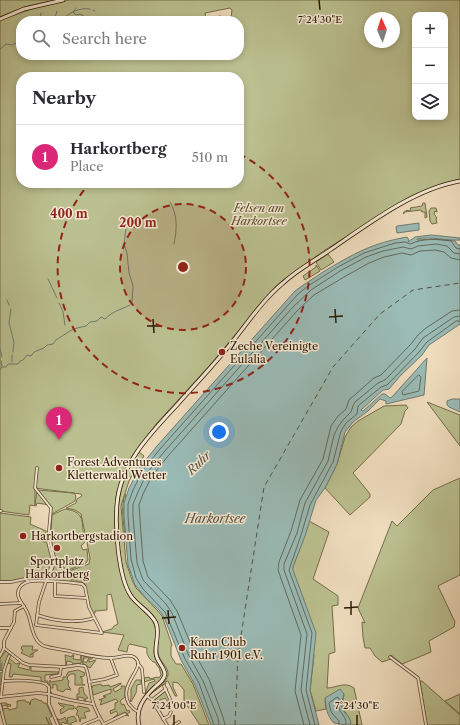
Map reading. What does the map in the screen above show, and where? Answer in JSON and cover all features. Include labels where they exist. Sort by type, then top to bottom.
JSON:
[{"type":"main road","points":[[0,19],[24,9],[63,0]]},
{"type":"main road","points":[[139,725],[138,712],[145,694],[164,679],[165,672],[156,655],[158,634],[156,624],[152,617],[135,602],[129,594],[124,581],[118,543],[117,504],[120,488],[129,466],[146,440],[225,351],[266,299],[279,286],[405,202],[439,187],[460,182]]},
{"type":"street","points":[[37,468],[35,488],[48,503],[51,511],[49,540],[53,560],[46,582],[39,602],[36,624],[38,626],[102,633],[89,607],[85,587],[82,584],[55,582],[46,582],[28,582],[22,584],[18,596],[28,612],[35,637],[41,645],[88,655],[111,658],[131,656],[134,658],[142,669],[145,694],[152,700],[166,725]]},
{"type":"street","points":[[0,582],[11,582],[25,579],[28,582]]},
{"type":"street","points":[[55,582],[55,596],[87,598]]},
{"type":"street","points":[[0,604],[21,603]]},
{"type":"street","points":[[0,656],[3,642],[14,622],[16,610],[24,606]]},
{"type":"street","points":[[37,615],[49,619],[74,622],[94,618]]},
{"type":"street","points":[[0,628],[11,628]]},
{"type":"street","points":[[2,649],[24,664],[61,667],[81,665],[86,667],[88,670],[93,704],[104,725],[124,714]]},
{"type":"street","points":[[9,656],[4,670],[4,681],[0,697],[38,693],[93,704]]},
{"type":"street","points":[[390,657],[418,678],[426,725]]},
{"type":"street","points":[[89,682],[117,675],[111,658]]},
{"type":"street","points":[[138,664],[137,671],[128,684],[126,695],[131,707],[138,712]]},
{"type":"street","points":[[50,677],[60,676],[61,667]]},
{"type":"street","points":[[4,681],[11,680],[44,683],[48,686],[49,704],[58,725]]},
{"type":"street","points":[[164,686],[170,699]]},
{"type":"street","points":[[152,700],[166,689]]},
{"type":"street","points":[[0,705],[5,725]]},
{"type":"street","points":[[163,719],[169,716],[171,712]]},
{"type":"street","points":[[83,725],[100,718]]},
{"type":"street","points":[[174,725],[179,722]]},
{"type":"green space","points":[[0,0],[55,0],[24,7],[0,17]]},
{"type":"green space","name":"Felsen am Harkortsee","points":[[69,0],[460,0],[460,179],[439,185],[413,196],[325,250],[283,280],[275,287],[210,365],[157,423],[126,467],[116,497],[115,520],[127,592],[131,599],[155,625],[156,635],[154,653],[164,673],[156,686],[145,694],[149,683],[155,681],[154,679],[144,682],[144,678],[159,678],[161,675],[159,667],[149,658],[147,648],[130,644],[127,652],[118,650],[124,635],[102,632],[112,629],[118,624],[111,594],[107,595],[107,610],[95,611],[93,614],[89,605],[85,584],[82,582],[77,582],[76,580],[71,580],[71,582],[25,578],[0,581],[0,513],[31,517],[30,524],[46,531],[45,540],[43,540],[43,542],[51,541],[52,515],[65,509],[77,513],[82,520],[85,542],[81,546],[83,550],[87,549],[88,560],[86,563],[66,571],[63,566],[66,572],[89,564],[90,558],[87,543],[89,538],[86,538],[81,514],[75,510],[66,508],[76,503],[77,499],[82,496],[81,494],[74,493],[76,496],[75,501],[52,514],[50,505],[37,503],[36,506],[30,505],[29,515],[0,511],[0,20],[38,7]],"holes":[[[35,488],[72,493],[37,490],[35,505]]]},
{"type":"green space","points":[[423,203],[425,203],[427,217],[425,218],[425,212],[422,212],[421,210],[404,212],[411,210],[410,208],[422,206]]},
{"type":"green space","points":[[431,208],[436,208],[437,212],[435,211],[434,214],[437,218],[437,223],[432,224],[430,221],[429,211]]},
{"type":"green space","points":[[328,254],[334,262],[321,270],[316,262]]},
{"type":"green space","points":[[316,265],[320,271],[305,280],[303,276],[316,267]]},
{"type":"green space","points":[[427,402],[460,415],[460,446]]},
{"type":"green space","points":[[406,405],[408,408],[405,411],[401,424],[353,473],[370,494],[370,497],[350,515],[325,488],[337,464],[345,437],[351,427],[358,421],[384,406]]},
{"type":"green space","points":[[139,452],[144,456],[129,481],[121,506],[126,562],[136,588],[162,616],[172,645],[171,656],[176,664],[181,664],[193,684],[209,725],[200,725],[184,701],[184,690],[178,683],[173,682],[173,687],[177,696],[175,696],[168,681],[165,682],[166,684],[149,695],[167,678],[168,672],[158,653],[158,625],[151,613],[133,596],[126,584],[121,560],[118,531],[121,491],[131,465]]},
{"type":"green space","points":[[460,478],[460,575],[438,586],[455,622],[454,627],[429,641],[431,652],[402,664],[391,655],[389,657],[391,659],[382,662],[375,656],[370,648],[365,648],[362,622],[365,623],[358,608],[392,521],[397,526],[433,490]]},
{"type":"green space","points":[[125,494],[124,510],[126,541],[123,523]]},
{"type":"green space","points":[[309,521],[329,532],[313,579],[338,596],[338,605],[332,606],[335,652],[329,654],[327,688],[347,685],[354,688],[362,725],[350,725],[350,720],[342,706],[344,694],[335,693],[325,700],[326,709],[316,711],[310,690],[314,656],[292,570]]},
{"type":"green space","points":[[22,646],[33,646],[32,650],[38,650],[33,653],[33,657],[30,657],[21,653],[23,650],[21,649]]},
{"type":"green space","points":[[6,651],[10,653],[4,670],[2,683],[0,685],[0,673],[3,672],[1,670],[0,671],[0,658]]},
{"type":"green space","points":[[65,655],[72,657],[72,655],[74,655],[73,659],[80,660],[81,655],[81,663],[73,664],[72,662],[67,661],[66,666]]},
{"type":"green space","points":[[84,656],[88,656],[87,658],[84,658],[83,662],[87,662],[89,657],[93,657],[92,659],[89,659],[89,662],[96,660],[90,668],[82,663]]},
{"type":"green space","points":[[9,658],[16,664],[20,663],[18,667],[29,670],[31,667],[31,671],[59,672],[57,674],[45,675],[45,681],[48,681],[48,685],[41,681],[41,677],[13,674],[12,677],[9,677],[11,664],[8,663]]},
{"type":"green space","points":[[78,670],[85,673],[84,676],[80,677],[82,678],[82,684],[85,685],[75,685],[75,674],[71,674],[67,679],[71,690],[66,689],[63,692],[57,690],[57,685],[53,684],[53,688],[50,688],[49,691],[50,680],[51,682],[63,680],[63,677],[66,677],[68,672]]},
{"type":"green space","points":[[136,680],[141,680],[141,684],[137,685],[136,693],[131,702],[131,689]]},
{"type":"green space","points":[[420,681],[422,681],[460,715],[460,725],[427,725]]},
{"type":"green space","points":[[121,683],[113,689],[115,692],[122,688],[121,686],[125,686],[125,697],[120,701],[122,705],[124,704],[127,711],[129,710],[130,712],[127,714],[129,716],[125,715],[125,712],[113,718],[118,714],[116,711],[111,714],[110,711],[115,709],[115,703],[118,702],[116,699],[100,705],[102,700],[99,700],[106,697],[103,696],[111,693],[111,689],[93,695],[91,686],[92,688],[92,686],[101,684],[102,686],[109,685],[110,687]]},
{"type":"green space","points":[[83,687],[84,693],[88,698],[85,699],[86,701],[84,701],[84,698],[78,697],[78,700],[77,699],[79,688]]},
{"type":"green space","points":[[166,691],[171,703],[169,703],[165,698],[156,702],[155,699]]},
{"type":"green space","points":[[460,694],[460,714],[445,701]]},
{"type":"green space","points":[[34,699],[42,701],[43,703],[46,703],[52,716],[49,718],[52,725],[50,725],[46,717],[49,725],[6,725],[1,703],[7,703],[7,705],[2,706],[3,709],[8,708],[9,710],[17,708],[17,701],[25,700],[26,702],[29,702],[30,705],[31,700]]},
{"type":"green space","points":[[58,703],[74,706],[74,709],[69,709],[61,714],[60,710],[64,706],[61,706]]},
{"type":"green space","points":[[78,706],[88,708],[90,711],[84,713],[86,718],[81,718],[80,722],[78,715],[76,715],[78,711],[75,708]]},
{"type":"green space","points":[[74,716],[77,721],[71,723],[71,725],[68,723],[65,724],[64,722],[60,725],[57,718],[59,720],[65,717],[67,723],[67,718]]},
{"type":"water","points":[[419,223],[419,230],[397,233],[397,226]]},
{"type":"water","name":"Harkortsee","points":[[431,235],[460,238],[460,240],[428,238],[417,240],[433,239],[455,241],[458,245],[460,245],[460,324],[429,345],[422,355],[389,389],[383,390],[361,410],[363,411],[382,394],[385,394],[390,398],[392,397],[427,358],[424,395],[386,404],[386,401],[380,399],[368,411],[353,422],[345,432],[337,464],[325,488],[316,500],[305,536],[293,567],[316,633],[310,690],[319,725],[211,725],[195,685],[181,660],[164,617],[135,585],[128,565],[124,503],[129,488],[140,467],[157,446],[295,291],[323,272],[363,250],[395,239],[407,237],[409,240],[408,242],[415,237]]},
{"type":"water","points":[[452,399],[460,399],[460,412],[447,405],[447,401]]},
{"type":"water","points":[[340,689],[344,694],[342,708],[351,723],[347,725],[334,723],[328,715],[326,708],[325,698]]},
{"type":"waterway","points":[[76,8],[73,12],[76,15],[80,14],[83,16]]},
{"type":"waterway","points":[[66,16],[74,11],[90,9]]},
{"type":"waterway","points":[[56,16],[57,11]]},
{"type":"waterway","points":[[0,49],[6,44],[12,45],[16,43]]},
{"type":"waterway","points":[[170,202],[173,207],[176,222],[174,244]]},
{"type":"waterway","points":[[124,223],[126,228],[124,244],[133,286],[132,302]]},
{"type":"waterway","points":[[48,279],[57,298]]},
{"type":"waterway","points":[[7,300],[9,305]]},
{"type":"waterway","points":[[59,303],[63,312],[65,325]]},
{"type":"waterway","points":[[0,370],[8,364],[18,364],[27,355],[31,356],[34,352],[44,348],[47,345],[53,344],[56,340],[73,329],[86,326],[90,322],[97,321],[101,317],[105,319],[114,312],[130,305]]},
{"type":"waterway","points":[[11,309],[9,323],[14,342],[13,352]]},
{"type":"waterway","points":[[0,348],[2,357]]},
{"type":"waterway","points":[[12,355],[12,362]]},
{"type":"waterway","points":[[1,361],[2,366]]},
{"type":"waterway","points":[[1,670],[2,663]]},
{"type":"ferry route","points":[[235,725],[238,655],[264,487],[333,367],[380,314],[413,290],[460,283]]},
{"type":"place","name":"Zeche Vereinigte Eulalia","points":[[222,352]]},
{"type":"place","name":"Harkortberg","points":[[59,440]]},
{"type":"place","name":"Forest Adventures Kletterwald Wetter","points":[[59,468]]},
{"type":"place","name":"Harkortbergstadion","points":[[23,536]]},
{"type":"place","name":"Sportplatz Harkortberg","points":[[57,548]]},
{"type":"place","name":"Kanu Club Ruhr 1901 e.V.","points":[[182,648]]},
{"type":"water label","name":"Ruhr","points":[[199,463]]}]
